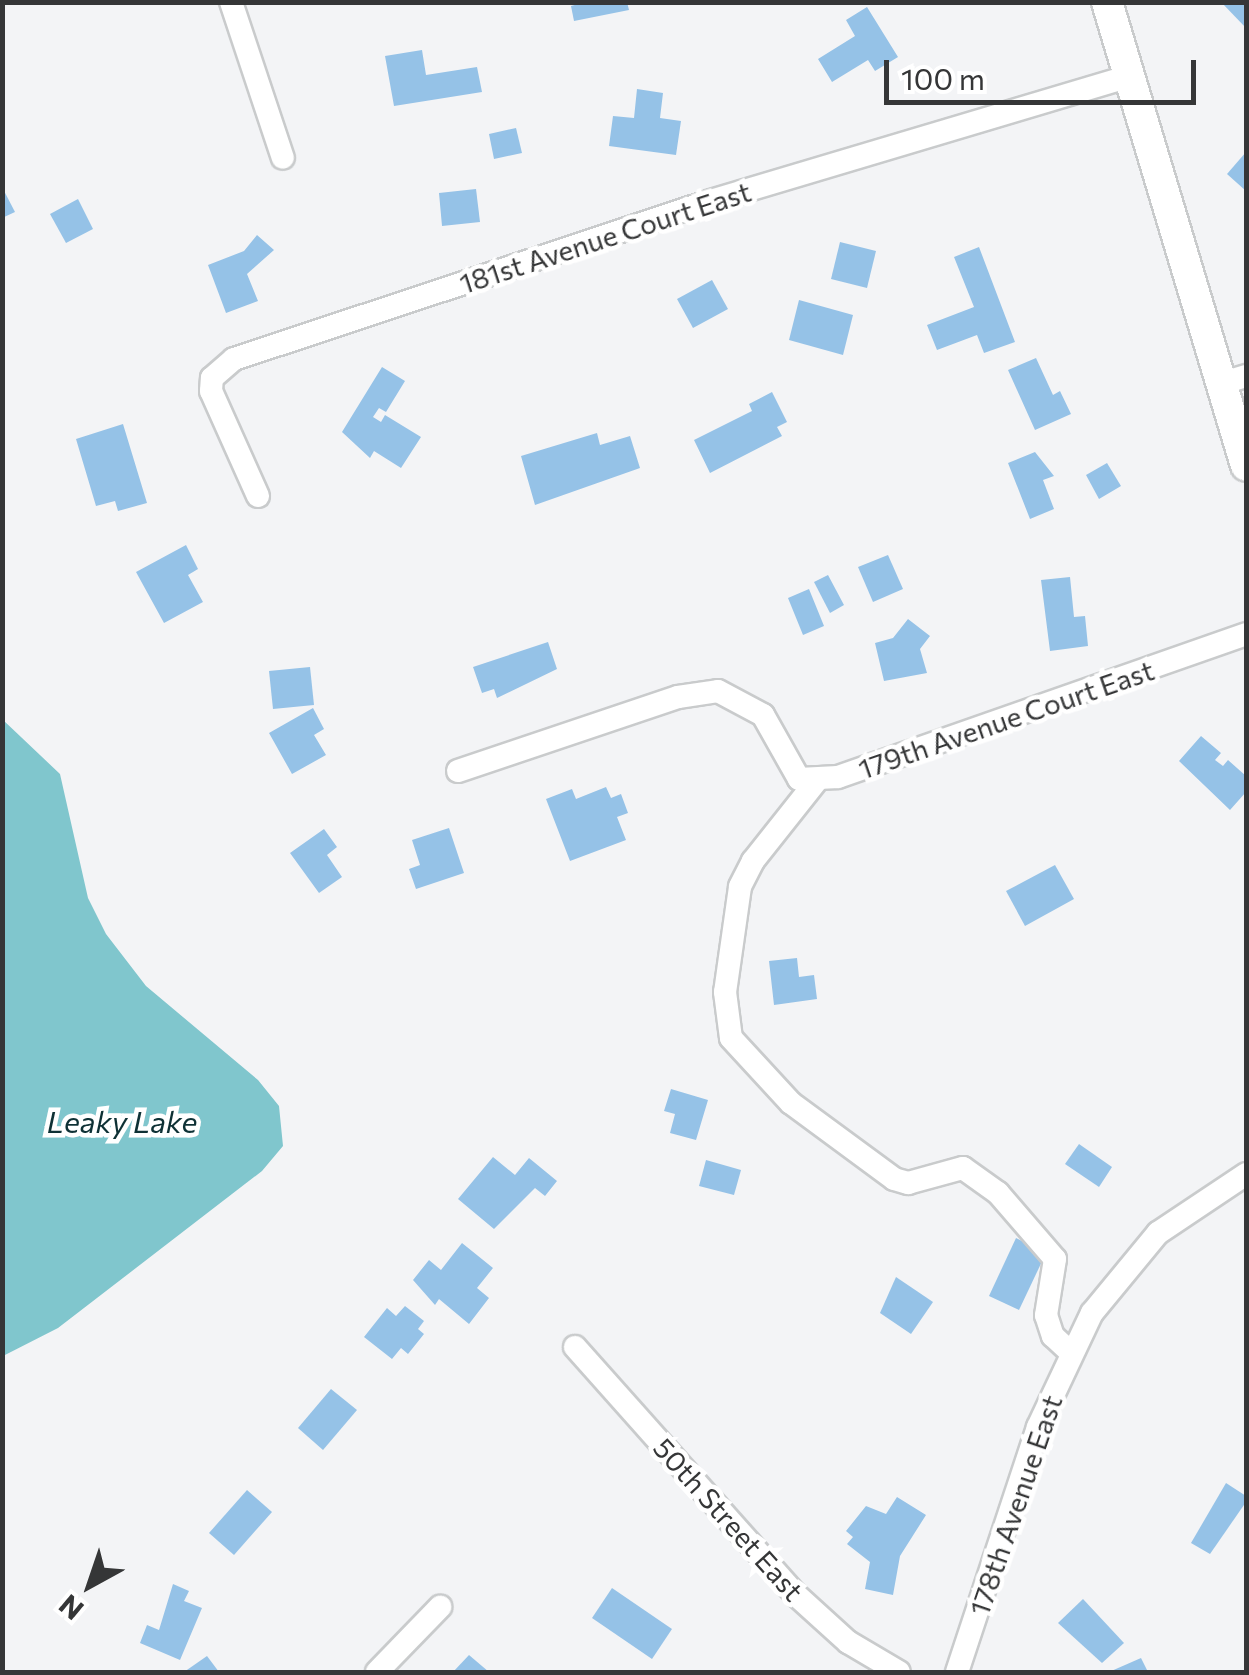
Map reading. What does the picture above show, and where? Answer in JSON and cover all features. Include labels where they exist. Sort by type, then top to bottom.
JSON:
[{"type":"street","points":[[231,2],[284,158]]},
{"type":"street","points":[[1107,2],[1235,379],[1246,466]]},
{"type":"street","name":"181st Avenue Court East","points":[[258,496],[211,391],[212,378],[234,359],[711,201],[1129,76]]},
{"type":"street","name":"179th Avenue Court East","points":[[818,780],[937,747],[1246,634]]},
{"type":"street","points":[[458,771],[678,697],[718,691],[763,715],[799,779],[818,780]]},
{"type":"street","points":[[818,780],[761,850],[740,886],[724,992],[731,1038],[792,1102],[894,1179],[908,1183],[963,1168],[998,1193],[1055,1258],[1046,1315],[1053,1336],[1071,1353]]},
{"type":"street","name":"178th Avenue East","points":[[957,1672],[1038,1427],[1071,1353],[1121,1271],[1158,1232],[1246,1174]]},
{"type":"street","name":"50th Street East","points":[[575,1347],[796,1594],[848,1642],[899,1672]]},
{"type":"street","points":[[376,1672],[440,1608]]},
{"type":"water","name":"Leaky Lake","points":[[2,719],[60,774],[88,898],[106,934],[146,986],[258,1080],[279,1106],[283,1146],[262,1171],[58,1328],[3,1356]]},
{"type":"building","points":[[627,2],[629,10],[574,21],[571,6]]},
{"type":"building","points":[[1221,2],[1246,2],[1246,28]]},
{"type":"building","points":[[867,7],[898,57],[875,71],[868,60],[832,82],[818,59],[855,36],[846,20]]},
{"type":"building","points":[[422,50],[426,75],[477,67],[482,92],[394,106],[385,56]]},
{"type":"building","points":[[637,89],[663,93],[660,118],[681,121],[676,155],[609,146],[613,116],[634,118]]},
{"type":"building","points":[[516,128],[522,153],[494,159],[489,134]]},
{"type":"building","points":[[1246,152],[1246,191],[1227,174]]},
{"type":"building","points":[[2,187],[15,212],[2,218]]},
{"type":"building","points":[[476,189],[480,222],[442,226],[439,193]]},
{"type":"building","points":[[78,199],[93,229],[66,243],[50,214]]},
{"type":"building","points":[[257,235],[274,250],[247,274],[258,301],[226,313],[208,265],[244,251]]},
{"type":"building","points":[[840,242],[876,251],[867,288],[831,279]]},
{"type":"building","points":[[979,247],[1015,342],[984,353],[977,335],[937,350],[927,325],[974,307],[954,257]]},
{"type":"building","points":[[712,280],[728,309],[693,328],[677,299]]},
{"type":"building","points":[[799,300],[853,315],[843,355],[789,340]]},
{"type":"building","points":[[1036,358],[1053,395],[1060,391],[1071,414],[1035,430],[1008,370]]},
{"type":"building","points":[[382,367],[405,381],[386,412],[379,408],[373,417],[381,422],[385,415],[421,437],[401,468],[374,451],[370,458],[342,432]]},
{"type":"building","points":[[772,392],[787,422],[777,427],[782,436],[710,473],[694,440],[752,411],[749,404]]},
{"type":"building","points":[[123,424],[147,503],[118,511],[115,501],[96,506],[76,439]]},
{"type":"building","points":[[597,433],[600,445],[630,436],[640,468],[535,505],[521,456]]},
{"type":"building","points":[[1035,452],[1054,476],[1043,480],[1054,509],[1030,519],[1008,463]]},
{"type":"building","points":[[1107,463],[1121,486],[1099,499],[1086,475]]},
{"type":"building","points":[[186,545],[198,569],[188,575],[203,602],[164,623],[136,572]]},
{"type":"building","points":[[888,555],[903,589],[873,602],[858,567]]},
{"type":"building","points":[[828,575],[844,605],[830,613],[814,582]]},
{"type":"building","points":[[1070,577],[1074,617],[1085,616],[1088,646],[1050,651],[1041,580]]},
{"type":"building","points":[[809,589],[824,626],[803,635],[788,598]]},
{"type":"building","points":[[908,619],[930,636],[920,649],[927,673],[884,681],[875,643],[893,638]]},
{"type":"building","points":[[548,642],[557,669],[497,698],[494,689],[482,693],[473,667]]},
{"type":"building","points":[[310,667],[314,705],[273,709],[269,671]]},
{"type":"building","points":[[313,708],[324,729],[314,735],[326,755],[292,774],[269,733]]},
{"type":"building","points":[[1201,736],[1221,753],[1215,760],[1223,766],[1228,760],[1246,776],[1246,792],[1230,810],[1179,761]]},
{"type":"building","points":[[606,787],[611,798],[621,794],[628,813],[617,817],[626,840],[570,861],[546,799],[572,789],[576,799]]},
{"type":"building","points":[[449,828],[464,873],[416,889],[409,869],[420,865],[412,840]]},
{"type":"building","points":[[324,829],[337,847],[327,855],[342,877],[319,893],[290,853]]},
{"type":"building","points":[[1055,865],[1074,899],[1025,926],[1006,891]]},
{"type":"building","points":[[797,958],[799,977],[814,975],[817,999],[774,1005],[769,961]]},
{"type":"building","points":[[671,1089],[708,1100],[696,1140],[670,1133],[675,1114],[664,1111]]},
{"type":"building","points":[[1079,1144],[1112,1167],[1099,1187],[1065,1164]]},
{"type":"building","points":[[493,1157],[515,1175],[529,1158],[557,1181],[545,1196],[535,1188],[494,1229],[458,1199]]},
{"type":"building","points":[[706,1160],[741,1170],[734,1195],[699,1186]]},
{"type":"building","points":[[1016,1238],[1046,1253],[1019,1310],[989,1296]]},
{"type":"building","points":[[462,1243],[493,1268],[477,1288],[489,1298],[469,1324],[439,1299],[435,1305],[413,1280],[429,1260],[441,1270]]},
{"type":"building","points":[[896,1277],[933,1302],[911,1334],[880,1313]]},
{"type":"building","points":[[405,1306],[424,1321],[418,1329],[424,1334],[408,1354],[401,1348],[392,1359],[364,1337],[387,1308],[396,1316]]},
{"type":"building","points":[[331,1389],[357,1410],[323,1450],[298,1428]]},
{"type":"building","points":[[1226,1483],[1246,1496],[1246,1502],[1210,1554],[1191,1543]]},
{"type":"building","points":[[247,1490],[272,1512],[234,1555],[209,1533]]},
{"type":"building","points":[[897,1497],[926,1515],[900,1556],[893,1595],[865,1589],[870,1562],[847,1544],[853,1537],[846,1531],[866,1506],[886,1514]]},
{"type":"building","points":[[173,1584],[189,1591],[184,1601],[202,1608],[180,1660],[140,1643],[147,1625],[159,1630]]},
{"type":"building","points":[[612,1588],[672,1629],[652,1659],[592,1618]]},
{"type":"building","points":[[1083,1599],[1124,1643],[1102,1663],[1058,1623]]},
{"type":"building","points":[[469,1655],[489,1672],[453,1672]]},
{"type":"building","points":[[207,1656],[219,1672],[184,1672]]},
{"type":"building","points":[[1141,1658],[1148,1672],[1109,1672]]}]
